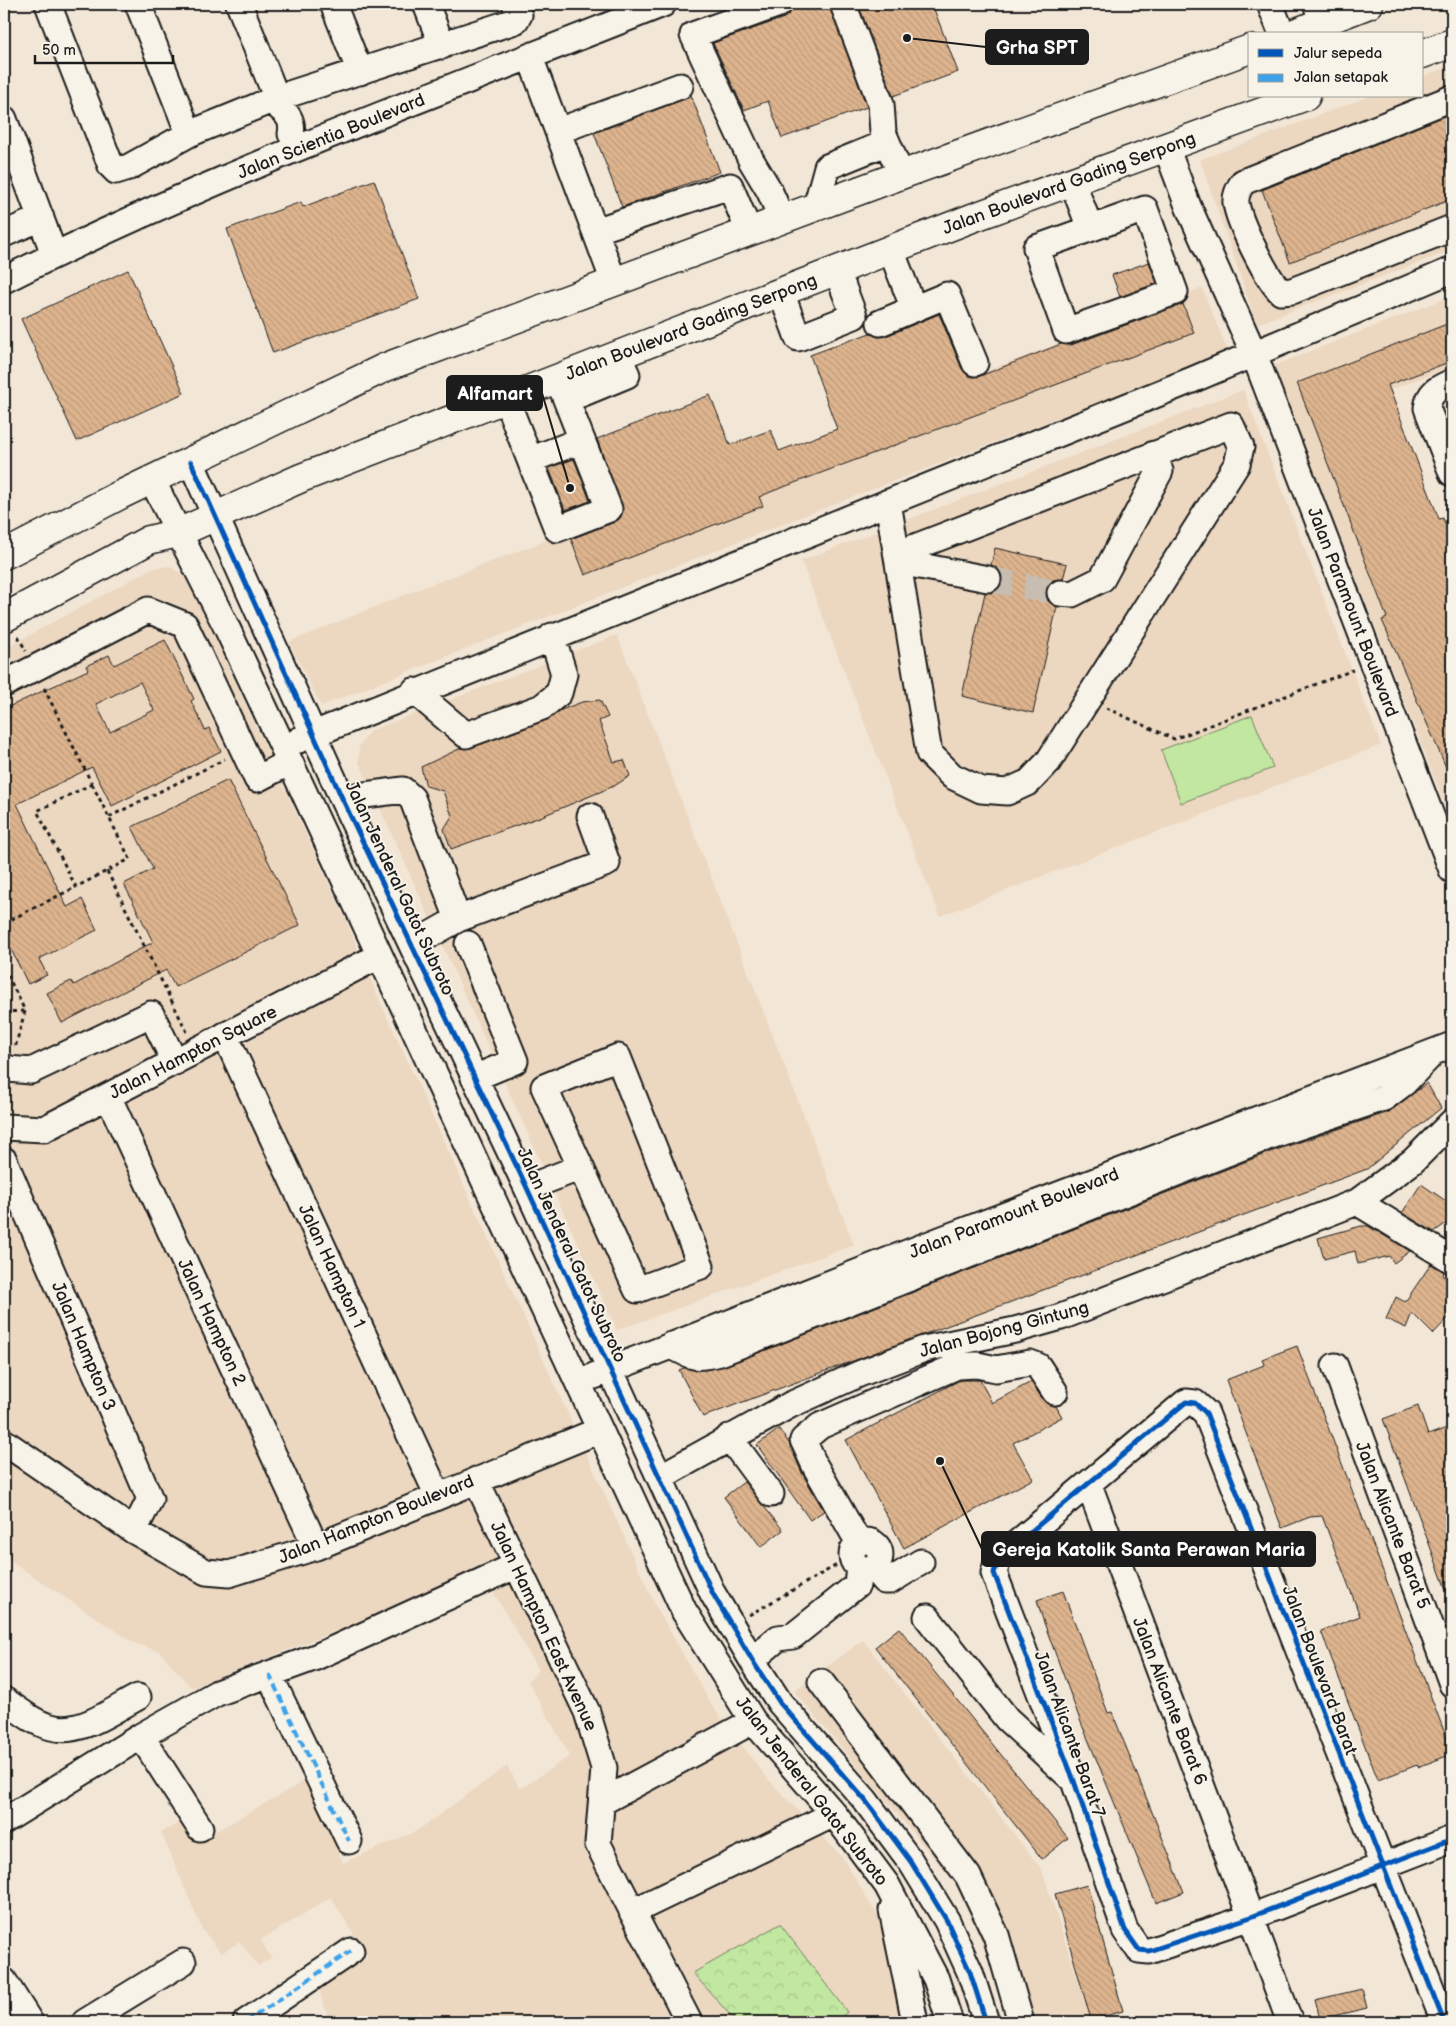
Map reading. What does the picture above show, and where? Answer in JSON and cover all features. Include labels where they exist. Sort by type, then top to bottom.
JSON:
[{"type":"main road","points":[[1296,32],[1322,20],[1369,4]]},
{"type":"main road","points":[[1424,53],[1452,43]]},
{"type":"main road","points":[[4,555],[152,480],[386,367],[900,175],[1248,50]]},
{"type":"main road","name":"Jalan Boulevard Gading Serpong","points":[[5,619],[149,540],[178,533],[301,478],[890,250],[1072,181],[1301,98]]},
{"type":"street","points":[[48,4],[112,166],[116,171],[189,134],[279,103],[360,72],[442,46],[514,20],[517,8]]},
{"type":"street","points":[[138,4],[189,134]]},
{"type":"street","points":[[239,4],[279,103],[293,126],[293,141]]},
{"type":"street","points":[[333,4],[360,72]]},
{"type":"street","points":[[426,4],[442,46]]},
{"type":"street","name":"Jalan Scientia Boulevard","points":[[4,280],[54,254],[293,141],[530,57],[663,4]]},
{"type":"street","points":[[779,4],[693,35],[751,160],[769,190],[782,219]]},
{"type":"street","points":[[843,4],[881,104],[883,132],[900,175]]},
{"type":"street","points":[[1270,4],[1281,32]]},
{"type":"street","points":[[530,57],[614,282]]},
{"type":"street","points":[[558,131],[680,86]]},
{"type":"street","points":[[1452,98],[1244,182],[1238,189],[1236,202],[1260,259],[1273,284],[1281,292],[1292,291],[1452,228]]},
{"type":"street","points":[[4,119],[54,254]]},
{"type":"street","points":[[816,207],[827,167],[886,142]]},
{"type":"street","name":"Jalan Paramount Boulevard","points":[[1166,147],[1188,206],[1254,354],[1452,870]]},
{"type":"street","points":[[1072,181],[1090,228]]},
{"type":"street","points":[[595,231],[730,186],[749,231]]},
{"type":"street","points":[[1145,209],[1176,292],[1066,331],[1036,248],[1090,228],[1145,209]]},
{"type":"street","points":[[4,234],[43,221]]},
{"type":"street","points":[[890,250],[914,309]]},
{"type":"street","points":[[4,684],[148,610],[185,625],[257,780],[313,733],[1254,354],[1452,270]]},
{"type":"street","points":[[781,292],[798,338],[854,316],[837,271]]},
{"type":"street","points":[[880,323],[947,295],[975,363]]},
{"type":"street","points":[[506,399],[557,529],[609,509],[582,440],[565,376]]},
{"type":"street","points":[[1452,382],[1438,388],[1428,397],[1427,408],[1452,474]]},
{"type":"street","points":[[888,502],[930,753],[952,776],[981,790],[1007,792],[1029,782],[1048,762],[1237,464],[1241,447],[1231,425],[897,554]]},
{"type":"street","points":[[530,460],[582,440]]},
{"type":"street","points":[[1060,593],[1072,594],[1102,578],[1160,471],[1154,454]]},
{"type":"street","name":"Jalan Jenderal Gatot Subroto","points":[[191,462],[217,515],[342,798],[527,1188],[713,1594],[752,1660],[780,1702],[865,1800],[911,1862],[947,1922],[970,1972],[986,2022]]},
{"type":"street","name":"Jalan Jenderal Gatot Subroto","points":[[152,480],[226,626],[684,1611],[753,1721],[834,1814],[887,1885],[918,1941],[936,1979],[950,2022]]},
{"type":"street","points":[[897,554],[915,565],[988,579]]},
{"type":"street","points":[[414,691],[466,735],[542,707],[559,693],[564,674],[552,636]]},
{"type":"street","points":[[342,798],[403,790],[412,798],[458,919]]},
{"type":"street","points":[[412,945],[458,919],[607,862],[590,816]]},
{"type":"street","points":[[468,944],[515,1061],[474,1078]]},
{"type":"street","name":"Jalan Hampton Square","points":[[4,1127],[44,1130],[378,956]]},
{"type":"street","points":[[6,1068],[31,1071],[151,1014],[175,1062]]},
{"type":"street","name":"Jalan Hampton 1","points":[[226,1036],[438,1496]]},
{"type":"street","name":"Jalan Paramount Boulevard","points":[[577,1384],[609,1369],[671,1345],[1443,1049]]},
{"type":"street","points":[[618,1057],[701,1266],[637,1290],[581,1167],[544,1087],[618,1057]]},
{"type":"street","name":"Jalan Hampton 2","points":[[108,1096],[316,1547]]},
{"type":"street","name":"Jalan Bojong Gintung","points":[[660,1477],[729,1437],[833,1386],[924,1349],[1015,1330],[1061,1318],[1358,1202],[1412,1160],[1452,1122]]},
{"type":"street","name":"Jalan Hampton 3","points":[[4,1160],[150,1499],[134,1531]]},
{"type":"street","points":[[527,1188],[581,1167]]},
{"type":"street","points":[[1358,1202],[1452,1260]]},
{"type":"street","points":[[921,1562],[890,1581],[884,1581],[861,1559],[803,1440],[820,1426],[957,1366],[977,1365],[996,1369],[1030,1363],[1038,1366],[1055,1392]]},
{"type":"street","name":"Jalan Alicante Barat 5","points":[[1335,1366],[1452,1684]]},
{"type":"street","name":"Jalan Boulevard Barat","points":[[1089,1484],[1186,1402],[1195,1403],[1206,1413],[1444,2022]]},
{"type":"street","name":"Jalan Hampton Boulevard","points":[[4,1442],[134,1531],[206,1572],[229,1574],[316,1547],[600,1430]]},
{"type":"street","points":[[729,1437],[771,1494]]},
{"type":"street","name":"Jalan Hampton East Avenue","points":[[476,1480],[588,1712],[604,1768],[598,1844],[688,2022]]},
{"type":"street","name":"Jalan Alicante Barat 7","points":[[1089,1484],[998,1559],[994,1573],[1074,1781],[1125,1930],[1139,1950],[1149,1951],[1250,1917]]},
{"type":"street","name":"Jalan Alicante Barat 6","points":[[1089,1484],[1290,2022]]},
{"type":"street","points":[[752,1660],[778,1638],[783,1621],[861,1559]]},
{"type":"street","points":[[4,1822],[141,1736],[217,1693],[316,1657],[517,1565]]},
{"type":"street","name":"Jalan Alicante Barat 7","points":[[928,1617],[1007,1719],[1074,1781]]},
{"type":"street","points":[[269,1674],[349,1841]]},
{"type":"street","points":[[821,1682],[968,1876],[996,1935],[1021,2022]]},
{"type":"street","points":[[4,1700],[52,1728],[67,1728],[84,1725],[138,1697]]},
{"type":"street","points":[[602,1802],[753,1721]]},
{"type":"street","points":[[141,1736],[200,1828]]},
{"type":"street","points":[[632,1912],[834,1814]]},
{"type":"street","points":[[1250,1917],[1452,1839]]},
{"type":"street","points":[[887,1885],[915,2022]]},
{"type":"street","points":[[246,2022],[351,1951]]},
{"type":"street","points":[[85,2022],[183,1962]]},
{"type":"street","points":[[970,1972],[1007,1969]]},
{"type":"street","points":[[4,1981],[30,2022]]},
{"type":"path","points":[[4,922],[130,860],[34,668],[5,619]]},
{"type":"path","points":[[1087,699],[1174,739],[1372,663]]},
{"type":"path","points":[[109,817],[243,750]]},
{"type":"path","points":[[76,887],[37,811],[92,784]]},
{"type":"path","points":[[107,871],[197,1050]]},
{"type":"path","points":[[4,968],[26,1011],[6,1068],[4,1104]]},
{"type":"path","points":[[4,1012],[26,1011]]},
{"type":"path","points":[[731,1625],[861,1559]]},
{"type":"shaded area","points":[[1452,65],[1452,250],[1257,324],[1200,160],[1365,98],[1424,98],[1424,76]]},
{"type":"shaded area","points":[[1202,288],[1228,352],[780,525],[321,706],[289,642],[407,594]]},
{"type":"shaded area","points":[[1452,296],[1452,366],[1357,403],[1452,647],[1452,823],[1273,366]]},
{"type":"shaded area","points":[[1243,390],[1381,745],[940,916],[801,561]]},
{"type":"shaded area","points":[[170,566],[187,578],[345,918],[374,988],[655,1605],[712,1706],[766,1777],[843,1858],[913,1976],[925,2022],[426,2022],[420,2012],[406,2022],[330,2022],[316,1981],[368,1957],[331,1897],[261,1940],[271,1958],[258,1966],[240,1942],[221,1953],[202,1929],[161,1832],[183,1822],[195,1843],[310,1778],[343,1863],[417,1831],[507,1766],[520,1789],[570,1756],[528,1681],[539,1670],[492,1590],[489,1570],[192,1688],[159,1651],[136,1644],[4,1557],[4,649],[151,569]]},
{"type":"shaded area","points":[[617,635],[854,1245],[617,1330],[359,762],[359,746],[370,731]]},
{"type":"shaded area","points":[[863,1640],[1042,1870],[1091,2022],[1013,2022],[960,1889],[794,1691]]},
{"type":"green space","points":[[1252,715],[1273,768],[1181,803],[1161,750]]},
{"type":"green space","points":[[780,1924],[847,2012],[835,2022],[736,2022],[693,1973]]},
{"type":"building","points":[[794,4],[829,4],[867,107],[782,138],[768,101],[744,110],[713,43],[784,18],[790,13]]},
{"type":"building","points":[[858,4],[932,4],[958,72],[893,96]]},
{"type":"building","points":[[691,95],[720,172],[622,207],[594,133],[685,99]]},
{"type":"building","points":[[1452,113],[1452,199],[1290,262],[1262,190]]},
{"type":"building","points":[[374,180],[419,299],[273,353],[227,229],[301,202],[303,207]]},
{"type":"building","points":[[1149,262],[1157,283],[1120,297],[1112,275]]},
{"type":"building","points":[[128,270],[184,393],[77,441],[21,319]]},
{"type":"building","points":[[1183,304],[1194,333],[773,491],[759,497],[763,506],[585,575],[571,539],[615,522],[620,518],[623,511],[597,439],[710,395],[730,445],[771,430],[779,451],[837,429],[810,355],[870,333],[878,337],[886,336],[939,314],[962,369],[973,377],[980,376],[1061,344],[1071,345]]},
{"type":"building","points":[[1452,322],[1452,361],[1388,385],[1439,519],[1443,518],[1452,543],[1452,781],[1382,620],[1387,618],[1297,383]]},
{"type":"building","points":[[574,459],[590,501],[565,510],[549,468]]},
{"type":"building","points":[[995,548],[1067,564],[1063,579],[1053,580],[1046,591],[1047,600],[1057,607],[1033,713],[962,696],[985,593],[993,592],[1002,582],[1001,574],[991,565]]},
{"type":"building","points":[[165,640],[194,699],[191,701],[205,730],[209,728],[221,751],[112,806],[92,767],[17,804],[67,907],[82,899],[97,930],[39,959],[47,975],[28,984],[4,935],[4,709],[88,670],[86,666],[109,655],[114,665]],"holes":[[[140,682],[154,710],[110,732],[96,704]]]},
{"type":"building","points":[[600,700],[608,717],[599,721],[614,762],[624,760],[630,776],[614,786],[540,817],[451,849],[444,829],[452,816],[443,791],[426,786],[421,767],[461,748],[471,748],[547,720],[561,710],[582,702]]},
{"type":"building","points":[[228,780],[300,925],[175,987],[166,970],[62,1023],[47,993],[71,981],[74,985],[153,942],[124,884],[153,869],[132,827]]},
{"type":"building","points":[[1427,1083],[1441,1108],[1367,1169],[703,1417],[679,1370],[684,1368],[706,1370],[725,1366],[1270,1152],[1389,1112]]},
{"type":"building","points":[[1421,1184],[1452,1205],[1452,1219],[1434,1232],[1402,1213]]},
{"type":"building","points":[[1361,1226],[1368,1226],[1410,1251],[1394,1263],[1389,1256],[1358,1264],[1355,1251],[1324,1259],[1318,1238]]},
{"type":"building","points":[[1431,1264],[1444,1272],[1443,1275],[1452,1284],[1452,1314],[1433,1334],[1412,1313],[1406,1328],[1386,1319],[1396,1297],[1405,1302]]},
{"type":"building","points":[[1297,1346],[1452,1752],[1452,1754],[1418,1767],[1417,1765],[1378,1780],[1321,1631],[1360,1616],[1351,1592],[1322,1516],[1310,1517],[1282,1528],[1226,1380],[1264,1365],[1262,1359]]},
{"type":"building","points":[[960,1380],[980,1380],[992,1403],[1031,1382],[1043,1400],[1049,1405],[1056,1406],[1062,1417],[1013,1443],[1033,1479],[904,1548],[846,1440]]},
{"type":"building","points":[[1418,1406],[1428,1435],[1452,1426],[1451,1603],[1383,1419]]},
{"type":"building","points":[[779,1429],[789,1443],[802,1473],[824,1511],[810,1520],[757,1445]]},
{"type":"building","points":[[744,1482],[783,1530],[761,1547],[724,1497]]},
{"type":"building","points":[[1063,1591],[1108,1713],[1112,1712],[1184,1892],[1156,1903],[1080,1720],[1037,1600]]},
{"type":"building","points":[[899,1628],[1068,1838],[1042,1859],[875,1647]]},
{"type":"building","points":[[1087,1885],[1123,2011],[1091,2020],[1055,1894]]},
{"type":"building","points":[[1362,1989],[1367,2008],[1320,2019],[1315,2000]]},
{"type":"tunnel","points":[[988,579],[1060,593]]},
{"type":"marked path","points":[[269,1674],[349,1841]]},
{"type":"marked path","points":[[246,2022],[351,1951]]},
{"type":"cycle path","points":[[191,462],[342,798],[527,1188],[713,1594],[780,1703],[865,1800],[911,1862],[947,1921],[970,1972],[986,2022]]},
{"type":"cycle path","points":[[1444,2022],[1206,1413],[1195,1403],[1186,1402],[998,1559],[994,1573],[1074,1781],[1125,1930],[1139,1950],[1149,1951],[1251,1917],[1452,1839]]},
{"type":"place","name":"Grha SPT","points":[[907,38]]},
{"type":"place","name":"Alfamart","points":[[570,488]]},
{"type":"place","name":"Gereja Katolik Santa Perawan Maria","points":[[940,1461]]}]
